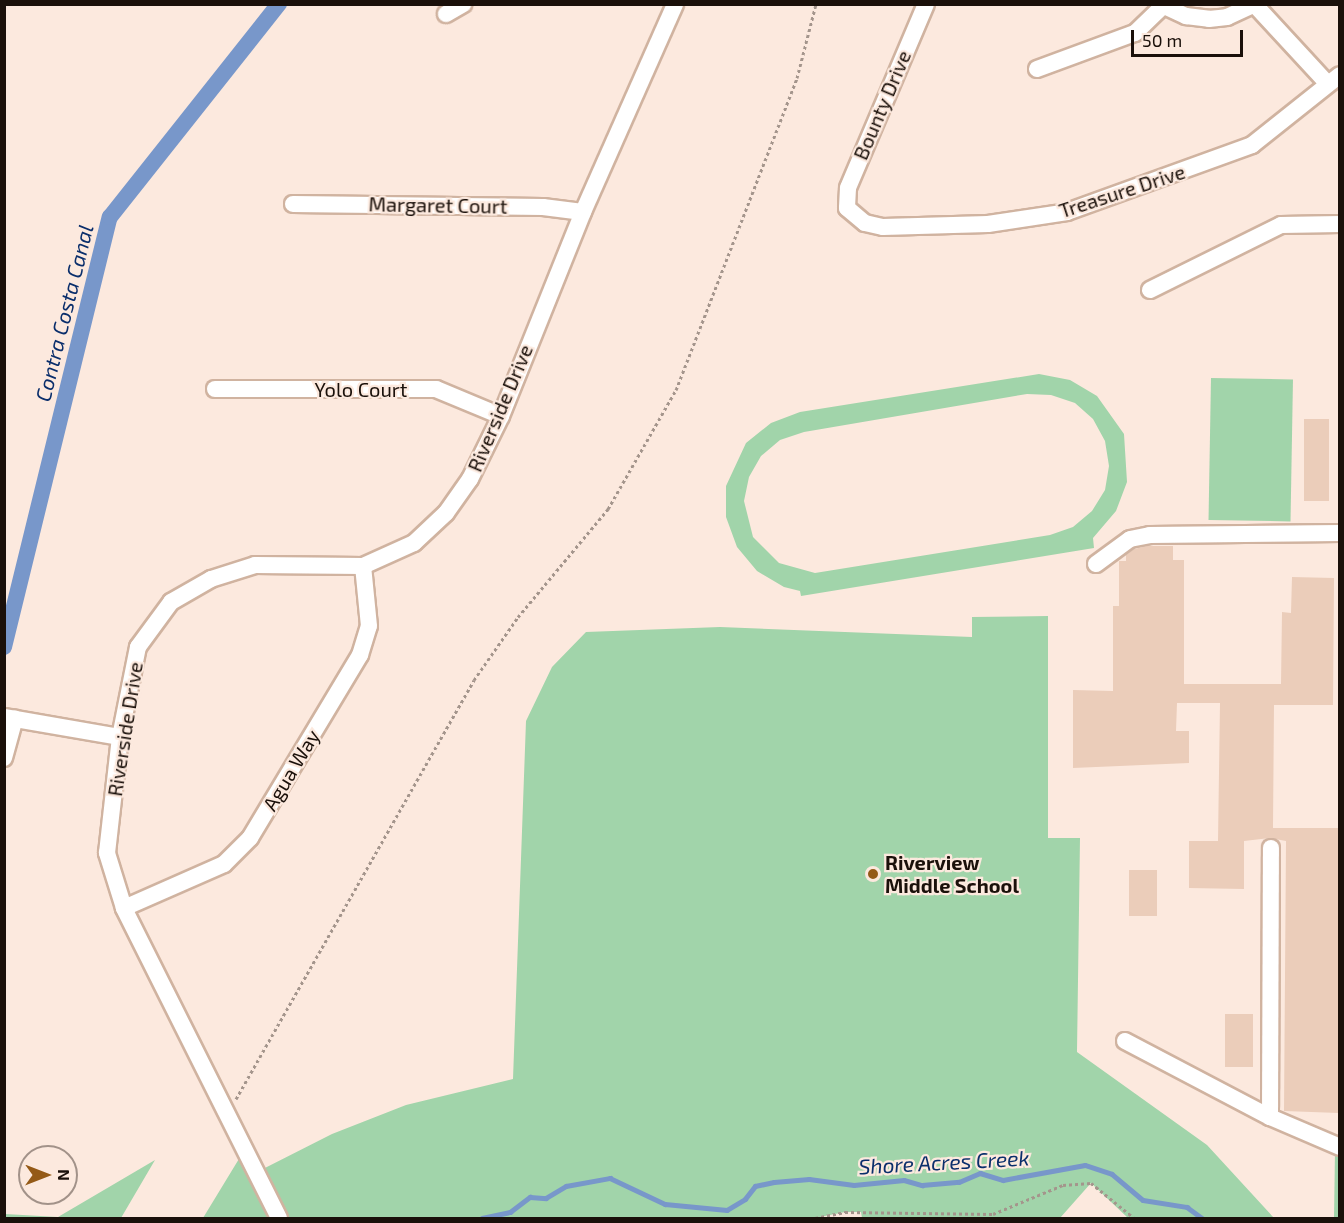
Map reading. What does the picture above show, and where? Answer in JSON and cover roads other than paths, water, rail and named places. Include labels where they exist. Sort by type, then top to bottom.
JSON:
[{"type":"street","points":[[446,14],[463,4]]},
{"type":"street","name":"Riverside Drive","points":[[279,1218],[124,908],[107,853],[120,737],[138,646],[171,602],[211,579],[255,566],[363,566],[414,543],[446,513],[470,479],[501,416],[583,212],[675,4]]},
{"type":"street","name":"Bounty Drive","points":[[847,208],[848,188],[856,167],[926,4]]},
{"type":"street","points":[[1037,69],[1135,33],[1161,6],[1209,19],[1227,17],[1255,5],[1333,79]]},
{"type":"street","name":"Treasure Drive","points":[[847,208],[865,223],[883,226],[988,224],[1067,212],[1252,145],[1333,79]]},
{"type":"street","name":"Margaret Court","points":[[293,204],[543,207],[583,212]]},
{"type":"street","points":[[1150,290],[1281,225],[1340,224]]},
{"type":"street","name":"Yolo Court","points":[[215,389],[436,389],[501,416]]},
{"type":"street","points":[[1096,564],[1130,539],[1150,535],[1340,533]]},
{"type":"street","name":"Agua Way","points":[[124,908],[224,864],[250,838],[360,655],[369,626],[363,566]]},
{"type":"street","points":[[4,758],[10,718],[120,737]]},
{"type":"street","points":[[1270,1117],[1271,848]]},
{"type":"street","points":[[1125,1041],[1270,1117],[1340,1147]]},
{"type":"waterway","name":"Contra Costa Canal","points":[[4,647],[110,217],[279,4]]},
{"type":"waterway","name":"Shore Acres Creek","points":[[482,1218],[510,1212],[530,1197],[546,1198],[566,1186],[610,1178],[665,1204],[727,1210],[745,1199],[755,1186],[774,1182],[809,1179],[854,1185],[904,1180],[922,1185],[959,1182],[980,1173],[1003,1180],[1085,1165],[1112,1174],[1143,1200],[1187,1207],[1202,1218]]},
{"type":"place","name":"Riverview Middle School","points":[[873,874]]}]
